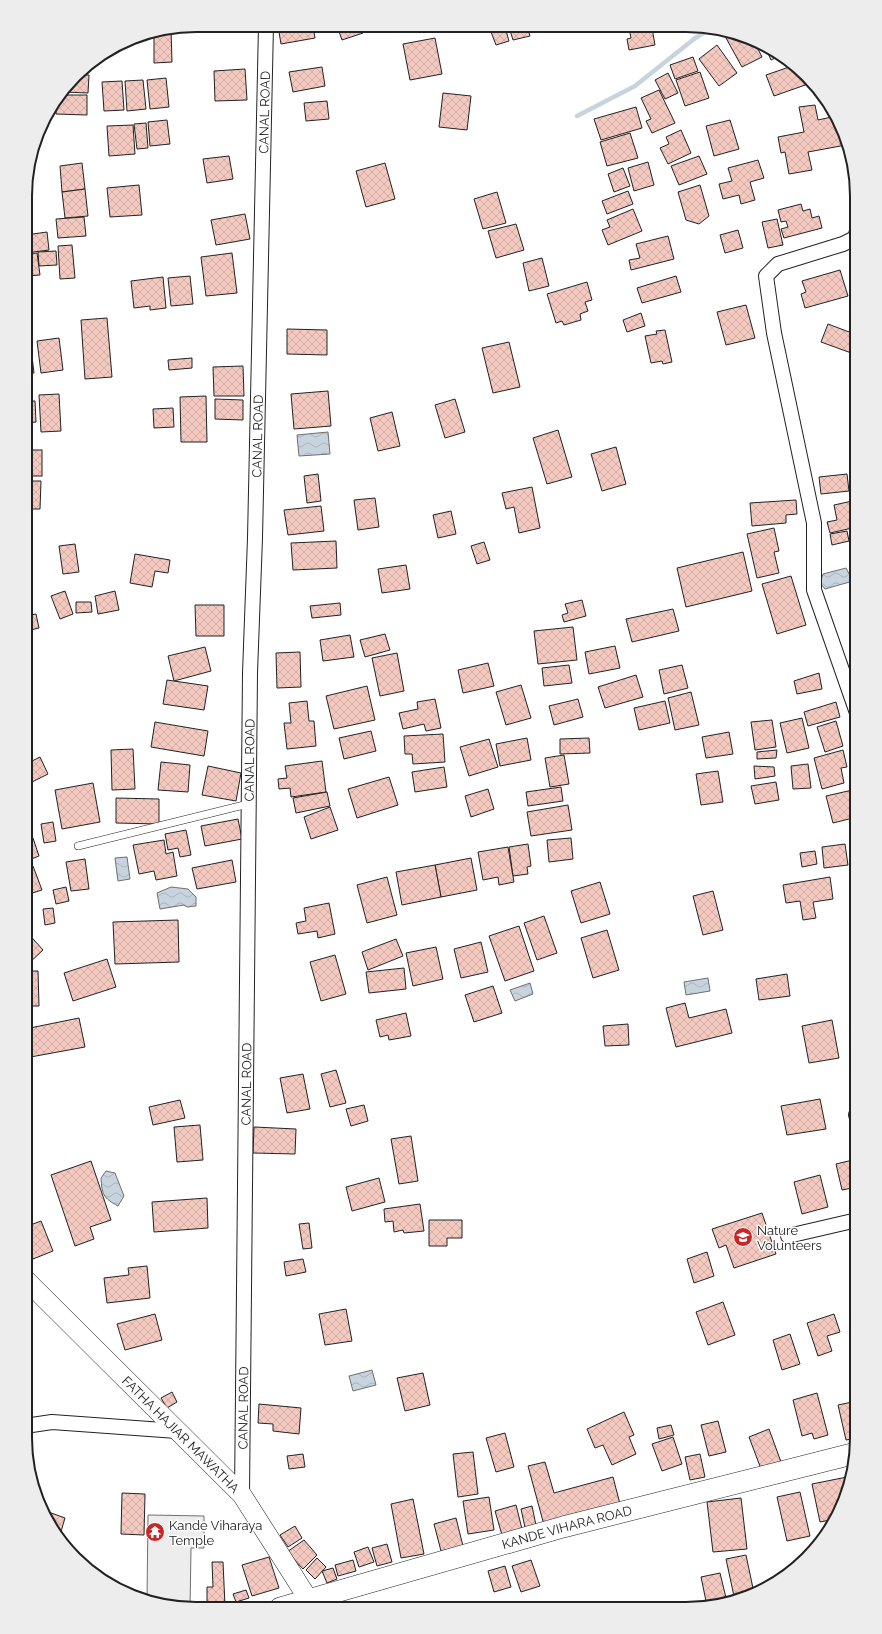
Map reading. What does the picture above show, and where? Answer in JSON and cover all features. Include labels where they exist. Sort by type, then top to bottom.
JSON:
[{"type":"main road","name":"KANDE VIHARA ROAD","points":[[319,1602],[563,1528],[849,1455]]},
{"type":"street","name":"CANAL ROAD","points":[[242,1495],[250,673],[255,538],[266,32]]},
{"type":"street","points":[[850,240],[778,264],[766,276],[774,333],[814,523],[814,590],[850,693]]},
{"type":"street","points":[[788,1236],[850,1222]]},
{"type":"street","name":"FATHA HAJIAR MAWATHA","points":[[32,1286],[242,1495],[311,1602]]},
{"type":"street","points":[[32,1425],[52,1422],[177,1430]]},
{"type":"lane","points":[[78,846],[248,804]]},
{"type":"shaded area","points":[[148,1515],[204,1516],[204,1548],[191,1548],[190,1602],[174,1601],[147,1594]]},
{"type":"water","points":[[328,432],[330,454],[299,456],[297,435]]},
{"type":"water","points":[[846,568],[850,575],[850,582],[825,589],[820,583],[823,574]]},
{"type":"water","points":[[127,857],[130,879],[118,881],[115,858]]},
{"type":"water","points":[[171,887],[188,889],[196,897],[196,906],[187,907],[184,905],[160,909],[157,893]]},
{"type":"water","points":[[708,978],[710,991],[686,995],[684,982]]},
{"type":"water","points":[[530,983],[533,994],[515,1001],[510,990]]},
{"type":"water","points":[[106,1171],[115,1173],[124,1196],[118,1206],[104,1195],[101,1178]]},
{"type":"water","points":[[372,1370],[376,1385],[353,1391],[349,1376]]},
{"type":"building","points":[[279,32],[314,32],[315,38],[281,44]]},
{"type":"building","points":[[339,32],[363,32],[363,33],[342,40]]},
{"type":"building","points":[[491,32],[506,32],[509,41],[496,45]]},
{"type":"building","points":[[511,32],[529,32],[530,36],[513,40]]},
{"type":"building","points":[[630,32],[653,32],[655,45],[629,50],[627,39],[631,38]]},
{"type":"building","points":[[171,34],[172,62],[154,63],[154,38]]},
{"type":"building","points":[[435,38],[442,74],[410,80],[403,44]]},
{"type":"building","points":[[726,38],[749,44],[758,48],[762,57],[742,67]]},
{"type":"building","points":[[717,45],[737,73],[719,86],[699,59]]},
{"type":"building","points":[[769,54],[774,58],[771,60]]},
{"type":"building","points":[[693,57],[698,71],[675,79],[670,65]]},
{"type":"building","points":[[322,67],[325,86],[293,92],[289,72]]},
{"type":"building","points":[[788,68],[806,85],[774,96],[766,75]]},
{"type":"building","points":[[245,69],[247,100],[215,101],[214,71]]},
{"type":"building","points":[[700,72],[709,98],[685,106],[676,80]]},
{"type":"building","points":[[668,73],[678,93],[665,99],[655,80]]},
{"type":"building","points":[[86,75],[89,75],[88,93],[69,92]]},
{"type":"building","points":[[166,78],[169,107],[150,109],[147,80]]},
{"type":"building","points":[[143,80],[146,109],[127,111],[125,81]]},
{"type":"building","points":[[122,81],[124,110],[104,111],[102,82]]},
{"type":"building","points":[[659,90],[675,123],[652,133],[646,121],[651,119],[641,98]]},
{"type":"building","points":[[443,93],[471,96],[467,130],[439,127]]},
{"type":"building","points":[[67,95],[87,95],[87,115],[56,114],[56,111]]},
{"type":"building","points":[[327,101],[329,119],[306,121],[304,103]]},
{"type":"building","points":[[815,105],[818,120],[830,117],[838,133],[842,146],[808,152],[812,170],[789,174],[785,152],[781,153],[778,137],[804,132],[799,107]]},
{"type":"building","points":[[636,107],[642,128],[601,140],[594,119]]},
{"type":"building","points":[[167,120],[170,144],[150,146],[148,122]]},
{"type":"building","points":[[730,120],[739,149],[714,156],[706,126]]},
{"type":"building","points":[[146,123],[148,148],[137,149],[134,124]]},
{"type":"building","points":[[133,125],[135,154],[109,156],[107,126]]},
{"type":"building","points":[[681,130],[691,153],[668,164],[660,148],[669,144],[666,137]]},
{"type":"building","points":[[630,133],[638,158],[607,166],[600,142]]},
{"type":"building","points":[[229,156],[233,179],[207,183],[203,159]]},
{"type":"building","points":[[699,156],[707,174],[679,185],[671,166]]},
{"type":"building","points":[[758,160],[764,178],[750,182],[755,200],[741,204],[739,195],[723,199],[719,184],[732,181],[728,168]]},
{"type":"building","points":[[648,162],[654,185],[634,191],[628,168]]},
{"type":"building","points":[[82,163],[85,189],[62,192],[60,166]]},
{"type":"building","points":[[385,163],[395,199],[366,207],[356,171]]},
{"type":"building","points":[[623,168],[630,186],[614,192],[608,174]]},
{"type":"building","points":[[139,185],[142,215],[110,217],[107,188]]},
{"type":"building","points":[[700,185],[709,216],[699,224],[686,220],[678,192]]},
{"type":"building","points":[[85,189],[88,216],[65,218],[62,192]]},
{"type":"building","points":[[628,191],[633,204],[607,214],[602,201]]},
{"type":"building","points":[[497,192],[506,223],[483,229],[474,199]]},
{"type":"building","points":[[801,204],[803,211],[810,209],[812,218],[819,216],[822,228],[784,238],[781,229],[788,227],[786,221],[781,222],[778,210]]},
{"type":"building","points":[[633,209],[642,231],[608,245],[602,230],[610,227],[607,220]]},
{"type":"building","points":[[245,214],[250,239],[216,245],[211,220]]},
{"type":"building","points":[[84,217],[86,236],[58,238],[56,219]]},
{"type":"building","points":[[777,219],[783,245],[768,248],[762,222]]},
{"type":"building","points":[[516,224],[524,250],[496,258],[488,231]]},
{"type":"building","points":[[738,230],[743,248],[725,253],[720,235]]},
{"type":"building","points":[[47,232],[49,250],[32,252],[32,234]]},
{"type":"building","points":[[668,236],[674,259],[631,270],[629,260],[640,258],[636,244]]},
{"type":"building","points":[[72,245],[75,278],[60,279],[58,246]]},
{"type":"building","points":[[56,251],[57,265],[39,266],[38,252]]},
{"type":"building","points":[[32,253],[37,253],[40,275],[32,276]]},
{"type":"building","points":[[232,253],[237,293],[206,296],[201,257]]},
{"type":"building","points":[[542,258],[549,286],[529,291],[523,263]]},
{"type":"building","points":[[840,270],[848,296],[805,308],[801,294],[806,292],[802,281]]},
{"type":"building","points":[[190,276],[193,304],[171,306],[168,278]]},
{"type":"building","points":[[676,276],[681,292],[642,303],[637,288]]},
{"type":"building","points":[[163,277],[166,308],[150,310],[150,306],[134,308],[131,281]]},
{"type":"building","points":[[587,282],[592,300],[585,302],[588,311],[580,314],[581,320],[564,325],[562,321],[556,323],[547,294]]},
{"type":"building","points":[[746,305],[755,338],[726,345],[717,312]]},
{"type":"building","points":[[641,313],[645,326],[627,332],[623,320]]},
{"type":"building","points":[[107,318],[112,377],[85,379],[81,320]]},
{"type":"building","points":[[828,324],[850,332],[850,353],[821,342]]},
{"type":"building","points":[[287,329],[327,330],[327,355],[287,354]]},
{"type":"building","points":[[665,330],[672,362],[663,364],[662,361],[651,363],[645,336],[657,334],[656,331]]},
{"type":"building","points":[[59,338],[63,370],[41,373],[37,341]]},
{"type":"building","points":[[509,342],[520,387],[493,393],[482,348]]},
{"type":"building","points":[[32,356],[34,373],[32,373]]},
{"type":"building","points":[[192,358],[192,368],[169,370],[168,360]]},
{"type":"building","points":[[243,366],[244,396],[214,396],[213,367]]},
{"type":"building","points":[[328,391],[331,426],[294,429],[291,394]]},
{"type":"building","points":[[59,394],[61,431],[41,432],[39,395]]},
{"type":"building","points":[[206,396],[207,442],[181,442],[180,397]]},
{"type":"building","points":[[215,399],[243,400],[243,420],[215,419]]},
{"type":"building","points":[[455,399],[465,432],[445,438],[435,405]]},
{"type":"building","points":[[32,401],[35,401],[36,422],[32,422]]},
{"type":"building","points":[[173,408],[174,427],[154,428],[153,409]]},
{"type":"building","points":[[392,412],[400,446],[378,451],[370,418]]},
{"type":"building","points":[[558,430],[572,477],[547,484],[533,438]]},
{"type":"building","points":[[616,447],[626,484],[602,491],[591,454]]},
{"type":"building","points":[[32,450],[42,450],[42,476],[32,476]]},
{"type":"building","points":[[318,474],[321,501],[307,503],[304,476]]},
{"type":"building","points":[[847,474],[849,491],[821,494],[819,477]]},
{"type":"building","points":[[32,481],[41,481],[40,509],[32,509]]},
{"type":"building","points":[[532,487],[540,528],[519,533],[514,507],[506,509],[502,493]]},
{"type":"building","points":[[375,498],[379,527],[358,530],[354,500]]},
{"type":"building","points":[[796,500],[797,514],[786,515],[786,523],[752,526],[750,503]]},
{"type":"building","points":[[850,502],[850,529],[830,533],[827,522],[837,520],[834,505]]},
{"type":"building","points":[[321,506],[324,531],[288,535],[284,510]]},
{"type":"building","points":[[451,511],[456,534],[438,538],[433,515]]},
{"type":"building","points":[[774,528],[779,551],[774,552],[779,573],[757,578],[747,534]]},
{"type":"building","points":[[847,531],[849,541],[832,545],[830,534]]},
{"type":"building","points":[[336,541],[337,568],[293,570],[291,543]]},
{"type":"building","points":[[484,542],[490,560],[477,564],[471,546]]},
{"type":"building","points":[[75,544],[79,572],[63,574],[59,546]]},
{"type":"building","points":[[743,552],[752,591],[686,607],[677,568]]},
{"type":"building","points":[[135,554],[170,560],[168,573],[155,571],[152,587],[130,583]]},
{"type":"building","points":[[406,565],[410,589],[382,593],[378,569]]},
{"type":"building","points":[[791,576],[806,625],[777,634],[762,584]]},
{"type":"building","points":[[65,591],[73,614],[60,619],[51,596]]},
{"type":"building","points":[[115,591],[119,610],[98,614],[95,596]]},
{"type":"building","points":[[582,600],[586,616],[564,622],[562,615],[568,613],[565,604]]},
{"type":"building","points":[[76,602],[91,602],[92,612],[76,613]]},
{"type":"building","points":[[340,603],[341,615],[312,618],[310,606]]},
{"type":"building","points":[[195,605],[224,605],[224,636],[196,636]]},
{"type":"building","points":[[673,609],[679,631],[632,642],[626,619]]},
{"type":"building","points":[[36,614],[39,628],[32,630],[32,615]]},
{"type":"building","points":[[573,627],[577,660],[538,664],[534,631]]},
{"type":"building","points":[[385,634],[390,650],[365,657],[360,640]]},
{"type":"building","points":[[350,635],[354,657],[323,661],[320,640]]},
{"type":"building","points":[[615,646],[620,668],[589,674],[585,652]]},
{"type":"building","points":[[205,647],[211,671],[174,681],[168,656]]},
{"type":"building","points":[[300,652],[301,687],[277,688],[276,653]]},
{"type":"building","points":[[397,653],[404,691],[380,696],[372,658]]},
{"type":"building","points":[[488,663],[494,686],[463,693],[458,670]]},
{"type":"building","points":[[569,665],[572,683],[544,686],[542,668]]},
{"type":"building","points":[[682,665],[688,688],[664,694],[659,670]]},
{"type":"building","points":[[819,673],[822,689],[797,694],[794,681]]},
{"type":"building","points":[[636,675],[643,697],[605,708],[598,687]]},
{"type":"building","points":[[167,680],[208,686],[204,710],[163,704]]},
{"type":"building","points":[[521,685],[531,718],[506,725],[496,692]]},
{"type":"building","points":[[367,686],[375,720],[334,729],[326,696]]},
{"type":"building","points":[[691,692],[699,725],[675,730],[668,698]]},
{"type":"building","points":[[435,699],[441,728],[426,731],[424,724],[403,729],[399,713],[418,709],[417,702]]},
{"type":"building","points":[[578,699],[583,717],[554,725],[549,706]]},
{"type":"building","points":[[307,701],[309,721],[314,721],[316,746],[287,749],[284,723],[291,723],[289,703]]},
{"type":"building","points":[[665,701],[670,723],[639,730],[634,708]]},
{"type":"building","points":[[836,702],[840,717],[808,726],[804,712]]},
{"type":"building","points":[[802,718],[809,748],[787,753],[780,723]]},
{"type":"building","points":[[772,720],[776,747],[755,750],[751,722]]},
{"type":"building","points":[[836,721],[843,746],[825,752],[817,727]]},
{"type":"building","points":[[155,722],[208,731],[204,756],[151,747]]},
{"type":"building","points":[[371,731],[376,751],[344,759],[339,738]]},
{"type":"building","points":[[729,732],[733,754],[706,758],[702,737]]},
{"type":"building","points":[[443,734],[445,762],[413,764],[412,754],[405,754],[404,736]]},
{"type":"building","points":[[527,738],[531,760],[500,766],[496,744]]},
{"type":"building","points":[[589,738],[590,753],[560,754],[560,739]]},
{"type":"building","points":[[489,739],[498,767],[469,776],[460,747]]},
{"type":"building","points":[[133,749],[135,789],[112,790],[111,750]]},
{"type":"building","points":[[777,750],[776,758],[757,759],[757,752]]},
{"type":"building","points":[[843,750],[847,767],[841,768],[844,783],[822,789],[814,758]]},
{"type":"building","points":[[564,755],[569,784],[550,787],[545,758]]},
{"type":"building","points":[[40,757],[48,774],[32,782],[32,761]]},
{"type":"building","points":[[322,761],[326,792],[291,797],[290,788],[279,789],[278,779],[287,778],[285,766]]},
{"type":"building","points":[[161,762],[190,765],[188,792],[158,790]]},
{"type":"building","points":[[808,764],[811,788],[793,789],[791,766]]},
{"type":"building","points":[[208,766],[241,773],[236,801],[202,795]]},
{"type":"building","points":[[754,766],[774,767],[775,776],[755,779]]},
{"type":"building","points":[[444,767],[447,787],[415,792],[412,772]]},
{"type":"building","points":[[718,771],[723,802],[701,805],[696,774]]},
{"type":"building","points":[[389,777],[398,805],[357,818],[348,789]]},
{"type":"building","points":[[776,782],[779,800],[755,804],[751,786]]},
{"type":"building","points":[[93,783],[100,822],[62,829],[55,790]]},
{"type":"building","points":[[561,787],[563,801],[528,806],[526,792]]},
{"type":"building","points":[[488,789],[494,809],[471,817],[465,796]]},
{"type":"building","points":[[850,791],[850,819],[833,823],[826,796]]},
{"type":"building","points":[[327,792],[330,806],[296,813],[293,798]]},
{"type":"building","points":[[116,798],[159,799],[159,824],[116,823]]},
{"type":"building","points":[[568,805],[572,830],[531,836],[527,812]]},
{"type":"building","points":[[330,807],[338,830],[311,839],[304,817]]},
{"type":"building","points":[[238,819],[242,839],[205,846],[201,826]]},
{"type":"building","points":[[53,822],[56,841],[44,843],[41,824]]},
{"type":"building","points":[[186,830],[191,855],[180,857],[178,848],[168,850],[165,834]]},
{"type":"building","points":[[32,838],[39,856],[32,859]]},
{"type":"building","points":[[571,838],[573,859],[549,862],[547,840]]},
{"type":"building","points":[[164,840],[166,854],[173,852],[177,876],[156,880],[154,871],[139,874],[133,845]]},
{"type":"building","points":[[528,844],[531,866],[527,867],[528,874],[513,876],[509,847]]},
{"type":"building","points":[[845,844],[848,865],[824,868],[822,847]]},
{"type":"building","points":[[508,847],[514,882],[499,885],[498,877],[483,880],[478,852]]},
{"type":"building","points":[[815,851],[817,864],[802,867],[800,853]]},
{"type":"building","points":[[471,858],[477,890],[441,897],[435,865]]},
{"type":"building","points":[[85,859],[89,889],[71,891],[66,862]]},
{"type":"building","points":[[232,860],[236,882],[197,889],[192,868]]},
{"type":"building","points":[[435,865],[441,897],[402,905],[396,872]]},
{"type":"building","points":[[32,866],[42,890],[32,893]]},
{"type":"building","points":[[387,877],[397,915],[367,923],[357,885]]},
{"type":"building","points":[[830,877],[833,899],[813,902],[816,918],[803,920],[800,901],[786,903],[783,885]]},
{"type":"building","points":[[600,882],[610,914],[581,923],[571,891]]},
{"type":"building","points":[[66,887],[69,901],[56,904],[53,890]]},
{"type":"building","points":[[713,891],[723,930],[703,935],[693,896]]},
{"type":"building","points":[[329,903],[335,934],[318,938],[317,931],[298,934],[296,923],[306,921],[304,908]]},
{"type":"building","points":[[53,908],[55,923],[45,925],[43,909]]},
{"type":"building","points":[[544,916],[557,953],[537,960],[524,923]]},
{"type":"building","points":[[178,920],[179,962],[115,964],[113,922]]},
{"type":"building","points":[[519,926],[534,971],[505,981],[489,936]]},
{"type":"building","points":[[607,930],[619,970],[593,978],[581,938]]},
{"type":"building","points":[[32,938],[43,950],[32,960]]},
{"type":"building","points":[[396,939],[403,956],[368,970],[362,952]]},
{"type":"building","points":[[481,942],[488,972],[461,978],[454,949]]},
{"type":"building","points":[[436,947],[443,979],[413,986],[406,953]]},
{"type":"building","points":[[335,955],[346,994],[321,1001],[310,962]]},
{"type":"building","points":[[107,959],[116,987],[73,1001],[64,973]]},
{"type":"building","points":[[404,968],[406,989],[369,993],[366,972]]},
{"type":"building","points":[[32,971],[38,971],[39,1006],[32,1006]]},
{"type":"building","points":[[787,974],[790,996],[759,1000],[756,979]]},
{"type":"building","points":[[493,986],[502,1013],[474,1022],[465,995]]},
{"type":"building","points":[[685,1003],[689,1018],[726,1009],[732,1033],[676,1047],[666,1008]]},
{"type":"building","points":[[406,1013],[411,1036],[389,1040],[388,1035],[380,1037],[376,1020]]},
{"type":"building","points":[[79,1018],[85,1047],[32,1057],[32,1028]]},
{"type":"building","points":[[832,1020],[839,1058],[809,1063],[802,1026]]},
{"type":"building","points":[[628,1024],[629,1045],[605,1046],[603,1026]]},
{"type":"building","points":[[336,1070],[346,1103],[330,1107],[321,1074]]},
{"type":"building","points":[[303,1074],[310,1109],[287,1113],[280,1078]]},
{"type":"building","points":[[820,1099],[826,1129],[787,1135],[781,1106]]},
{"type":"building","points":[[180,1100],[185,1118],[153,1125],[149,1107]]},
{"type":"building","points":[[364,1105],[368,1121],[351,1126],[346,1109]]},
{"type":"building","points":[[200,1125],[203,1160],[177,1162],[174,1127]]},
{"type":"building","points":[[254,1127],[296,1129],[295,1154],[253,1153]]},
{"type":"building","points":[[411,1136],[418,1181],[399,1184],[391,1139]]},
{"type":"building","points":[[91,1161],[111,1220],[90,1227],[94,1239],[75,1246],[51,1175]]},
{"type":"building","points":[[850,1161],[850,1188],[842,1190],[836,1164]]},
{"type":"building","points":[[820,1175],[828,1207],[802,1214],[794,1182]]},
{"type":"building","points":[[379,1178],[385,1202],[352,1211],[346,1187]]},
{"type":"building","points":[[207,1198],[208,1228],[154,1232],[152,1202]]},
{"type":"building","points":[[420,1204],[424,1231],[404,1233],[403,1230],[394,1232],[393,1221],[385,1222],[384,1209]]},
{"type":"building","name":"Nature Volunteers","points":[[762,1213],[776,1254],[734,1268],[726,1245],[719,1248],[712,1229]]},
{"type":"building","points":[[429,1220],[462,1220],[462,1238],[447,1238],[447,1246],[429,1246]]},
{"type":"building","points":[[41,1221],[53,1251],[33,1259],[32,1257],[32,1224]]},
{"type":"building","points":[[309,1223],[312,1248],[303,1249],[299,1224]]},
{"type":"building","points":[[707,1252],[714,1276],[694,1283],[687,1259]]},
{"type":"building","points":[[303,1259],[306,1272],[286,1276],[284,1262]]},
{"type":"building","points":[[147,1266],[150,1298],[107,1303],[104,1278],[129,1275],[128,1268]]},
{"type":"building","points":[[723,1302],[735,1335],[708,1345],[696,1312]]},
{"type":"building","points":[[346,1309],[352,1341],[325,1345],[319,1314]]},
{"type":"building","points":[[155,1314],[162,1340],[125,1350],[117,1324]]},
{"type":"building","points":[[834,1314],[840,1332],[827,1336],[832,1351],[818,1356],[807,1323]]},
{"type":"building","points":[[790,1334],[800,1364],[782,1370],[773,1340]]},
{"type":"building","points":[[423,1373],[430,1405],[405,1411],[397,1378]]},
{"type":"building","points":[[172,1392],[177,1402],[167,1408],[161,1398]]},
{"type":"building","points":[[817,1393],[828,1435],[814,1439],[812,1433],[802,1436],[793,1400]]},
{"type":"building","points":[[850,1402],[850,1439],[846,1440],[838,1405]]},
{"type":"building","points":[[259,1404],[301,1408],[299,1434],[273,1431],[273,1424],[258,1423]]},
{"type":"building","points":[[624,1412],[634,1435],[629,1437],[636,1454],[612,1465],[603,1445],[595,1448],[587,1429]]},
{"type":"building","points":[[718,1421],[726,1452],[709,1456],[701,1425]]},
{"type":"building","points":[[671,1425],[674,1435],[659,1439],[657,1428]]},
{"type":"building","points":[[769,1429],[781,1462],[761,1469],[749,1437]]},
{"type":"building","points":[[505,1433],[514,1467],[496,1472],[486,1438]]},
{"type":"building","points":[[673,1437],[682,1464],[662,1471],[652,1444]]},
{"type":"building","points":[[473,1452],[478,1494],[458,1497],[453,1454]]},
{"type":"building","points":[[303,1454],[305,1467],[289,1469],[287,1456]]},
{"type":"building","points":[[700,1454],[705,1477],[690,1480],[685,1457]]},
{"type":"building","points":[[545,1462],[554,1493],[613,1477],[620,1504],[544,1525],[528,1466]]},
{"type":"building","points":[[845,1477],[838,1501],[828,1520],[820,1522],[812,1484]]},
{"type":"building","points":[[800,1492],[810,1536],[787,1541],[777,1497]]},
{"type":"building","points":[[122,1493],[145,1494],[144,1535],[121,1534]]},
{"type":"building","points":[[489,1497],[494,1530],[468,1534],[463,1501]]},
{"type":"building","points":[[741,1498],[747,1549],[713,1552],[707,1502]]},
{"type":"building","points":[[413,1499],[424,1554],[401,1558],[391,1504]]},
{"type":"building","points":[[516,1505],[522,1529],[502,1535],[495,1511]]},
{"type":"building","points":[[532,1506],[537,1530],[526,1532],[521,1509]]},
{"type":"building","points":[[50,1512],[65,1518],[61,1531]]},
{"type":"building","points":[[456,1518],[463,1546],[441,1551],[434,1524]]},
{"type":"building","points":[[295,1526],[302,1538],[288,1547],[280,1535]]},
{"type":"building","points":[[304,1540],[317,1555],[303,1569],[287,1552]]},
{"type":"building","points":[[387,1544],[392,1562],[377,1566],[372,1548]]},
{"type":"building","points":[[368,1547],[374,1562],[359,1567],[354,1552]]},
{"type":"building","points":[[746,1555],[753,1588],[734,1595],[726,1559]]},
{"type":"building","points":[[269,1557],[279,1588],[252,1596],[242,1565]]},
{"type":"building","points":[[317,1558],[326,1567],[315,1579],[306,1570]]},
{"type":"building","points":[[353,1560],[356,1571],[338,1576],[335,1565]]},
{"type":"building","points":[[531,1560],[540,1586],[521,1592],[512,1566]]},
{"type":"building","points":[[212,1562],[223,1562],[225,1602],[207,1602],[207,1587],[213,1587]]},
{"type":"building","points":[[505,1566],[511,1587],[494,1592],[488,1571]]},
{"type":"building","points":[[333,1568],[337,1579],[327,1583],[322,1571]]},
{"type":"building","points":[[720,1573],[726,1597],[706,1601],[701,1577]]},
{"type":"building","points":[[246,1590],[249,1598],[236,1602],[233,1594]]},
{"type":"waterway","points":[[577,116],[635,86],[704,33]]},
{"type":"place","name":"Nature Volunteers","points":[[743,1237]]},
{"type":"place","name":"Kande Viharaya Temple","points":[[155,1532]]}]
